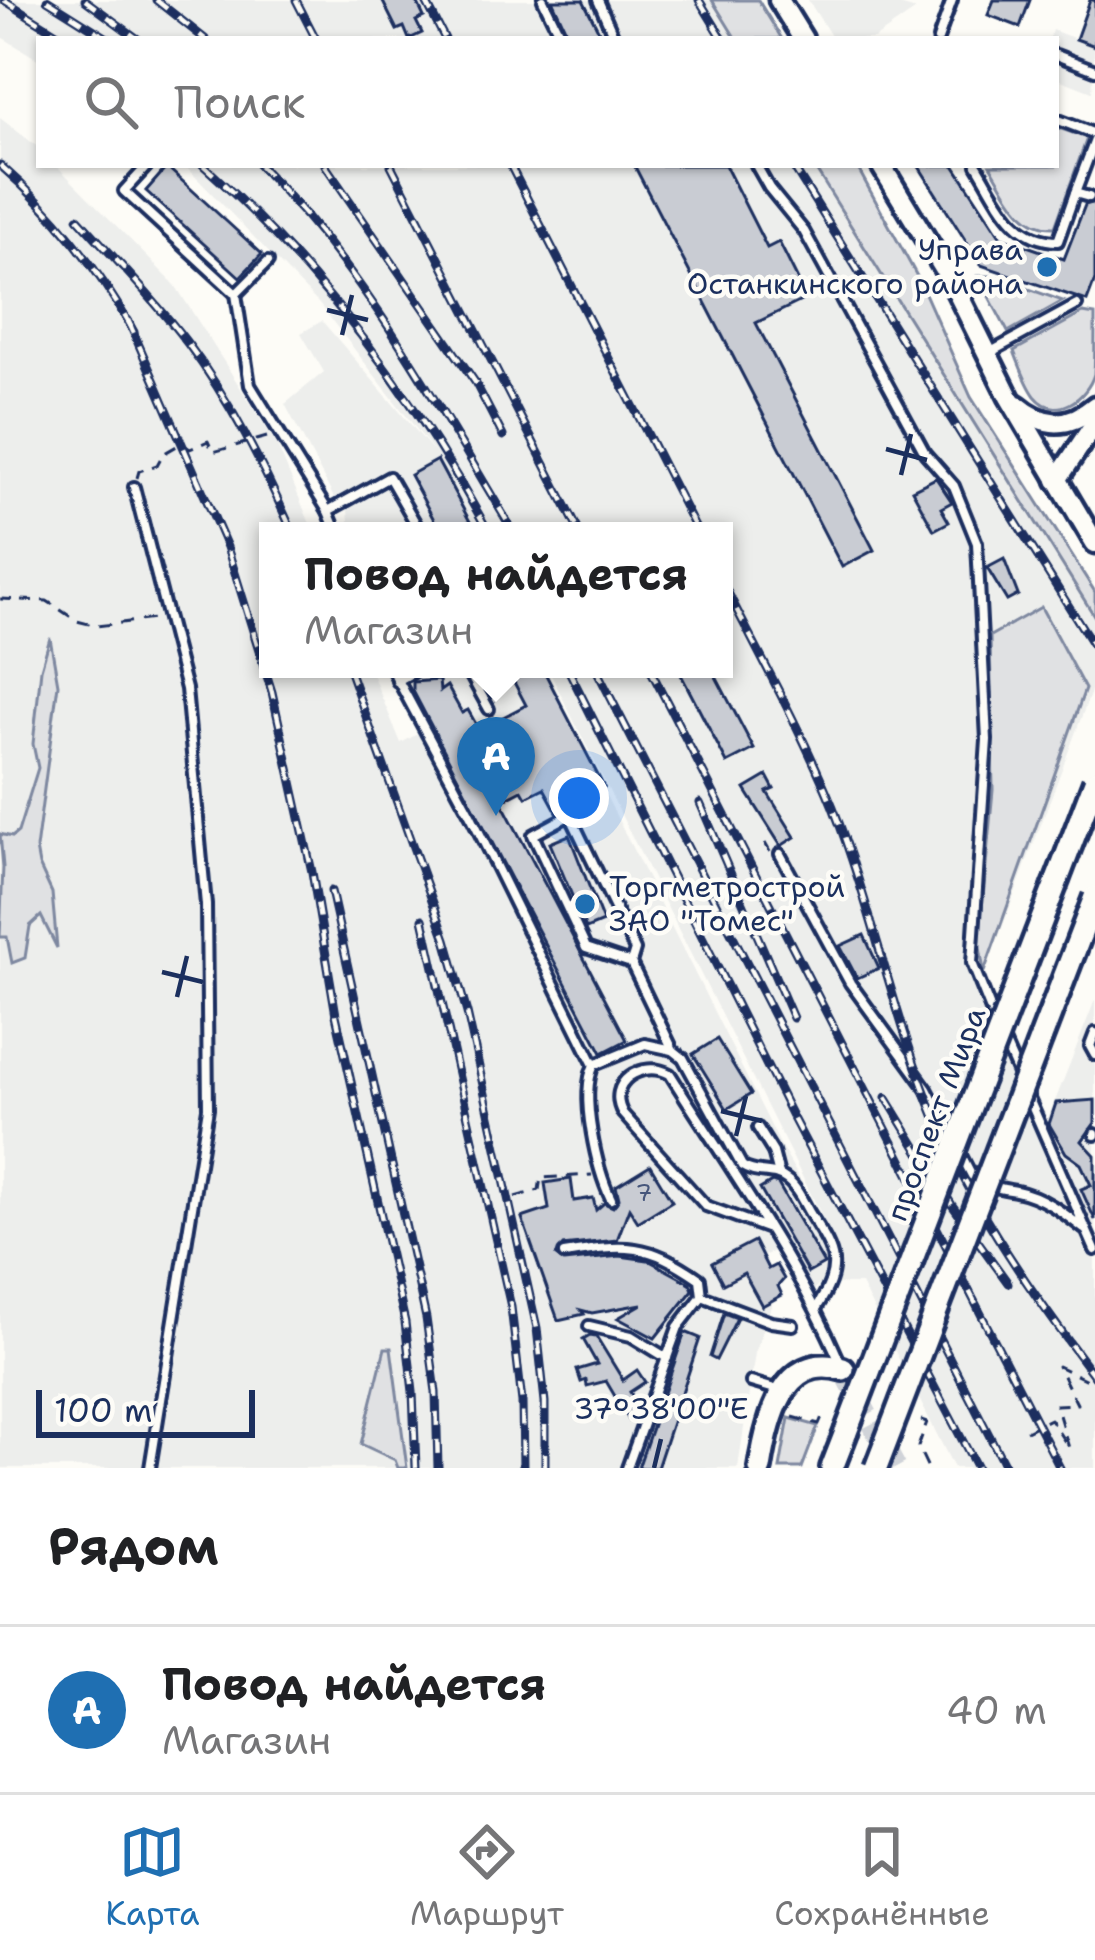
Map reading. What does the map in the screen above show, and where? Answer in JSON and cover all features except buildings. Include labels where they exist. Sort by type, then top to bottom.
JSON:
[{"type":"main road","name":"проспект Мира","points":[[832,1468],[1095,781]]},
{"type":"main road","points":[[876,1468],[1095,897]]},
{"type":"main road","points":[[760,1468],[768,1425],[788,1401],[793,1378],[813,1367],[842,1369]]},
{"type":"street","points":[[779,0],[801,36]]},
{"type":"street","points":[[883,168],[952,282],[1009,397],[1095,543]]},
{"type":"street","points":[[1009,397],[1032,417],[1054,424],[1080,418],[1095,406]]},
{"type":"street","points":[[1058,480],[1095,422]]},
{"type":"lane","points":[[543,0],[561,36]]},
{"type":"lane","points":[[598,0],[614,36]]},
{"type":"lane","points":[[939,36],[952,0]]},
{"type":"lane","points":[[1059,57],[1095,70]]},
{"type":"lane","points":[[979,168],[1018,230],[1042,241],[1058,241],[1095,137],[1059,120]]},
{"type":"lane","points":[[145,168],[124,191],[236,294],[250,385],[332,522]]},
{"type":"lane","points":[[758,168],[804,231],[925,453],[954,487],[971,521],[977,543],[987,740],[972,963],[1095,1250]]},
{"type":"lane","points":[[1076,193],[1089,197]]},
{"type":"lane","points":[[236,294],[268,262]]},
{"type":"lane","points":[[988,354],[1077,304]]},
{"type":"lane","points":[[328,511],[389,477],[415,522]]},
{"type":"lane","points":[[134,487],[186,689],[206,905],[208,1108],[150,1468]]},
{"type":"lane","points":[[396,678],[472,818],[594,1065]]},
{"type":"lane","points":[[397,681],[402,678]]},
{"type":"lane","points":[[472,678],[489,709]]},
{"type":"lane","points":[[631,963],[586,948],[533,835],[570,814],[635,950],[631,963],[674,1050],[683,1058],[742,1166],[790,1181],[835,1256],[834,1278],[816,1309]]},
{"type":"lane","points":[[780,854],[850,983],[927,1089],[971,1175],[983,1184],[1054,1205],[1086,1230]]},
{"type":"lane","points":[[1095,1033],[1090,1046],[1095,1055]]},
{"type":"lane","points":[[611,1199],[599,1174],[587,1079],[594,1065],[645,1043],[674,1050]]},
{"type":"lane","points":[[766,1228],[706,1206],[623,1114],[618,1091],[630,1074],[650,1068],[670,1074],[766,1228],[816,1309],[842,1369]]},
{"type":"lane","points":[[758,1128],[773,1152],[778,1175]]},
{"type":"lane","points":[[564,1254],[623,1245],[654,1252],[700,1280],[701,1296],[678,1327],[627,1468]]},
{"type":"lane","points":[[701,1296],[771,1322],[793,1325]]},
{"type":"lane","points":[[589,1326],[631,1336],[667,1358]]},
{"type":"lane","points":[[751,1382],[788,1401]]},
{"type":"path","points":[[134,487],[139,471],[157,466],[163,454],[182,443],[190,449],[208,442],[213,452],[262,439]]},
{"type":"path","points":[[0,599],[47,602],[77,621],[97,626],[167,618]]},
{"type":"path","points":[[515,1197],[539,1190],[542,1178],[599,1174]]},
{"type":"path","points":[[1050,1419],[1069,1448],[1056,1406],[1078,1404],[1058,1366],[1095,1384]]},
{"type":"path","points":[[788,1401],[792,1417],[819,1424],[826,1418]]},
{"type":"path","points":[[1026,1430],[1050,1419]]},
{"type":"path","points":[[1050,1419],[1063,1439],[1054,1435]]},
{"type":"path","points":[[921,1420],[927,1422],[918,1447],[928,1468]]},
{"type":"shaded area","points":[[0,0],[726,0],[748,36],[36,36],[36,58],[0,36]]},
{"type":"shaded area","points":[[712,0],[758,0],[780,36],[734,36]]},
{"type":"shaded area","points":[[808,0],[893,0],[916,10],[878,36],[831,36]]},
{"type":"shaded area","points":[[1052,30],[1095,46],[1092,92],[1059,79],[1059,36],[1050,36]]},
{"type":"shaded area","points":[[0,118],[36,146],[36,168],[59,168],[175,285],[277,445],[309,522],[259,522],[259,678],[374,678],[401,743],[432,726],[408,678],[547,678],[783,1150],[828,1228],[553,678],[733,678],[733,522],[349,522],[348,510],[339,496],[334,498],[285,404],[324,372],[301,333],[322,321],[436,454],[319,304],[187,168],[830,168],[1095,592],[1095,681],[983,978],[1046,1124],[1095,1000],[1095,1468],[954,1468],[861,1284],[839,1284],[826,1278],[814,1290],[784,1245],[762,1257],[768,1269],[776,1265],[784,1279],[778,1287],[782,1295],[773,1300],[755,1353],[738,1468],[0,1468]]},
{"type":"shaded area","points":[[1059,128],[1087,138],[1055,227],[1032,222],[1008,196],[992,168],[1059,168]]},
{"type":"shaded area","points":[[815,168],[858,168],[919,280],[971,397],[1095,592],[1095,617]]},
{"type":"shaded area","points":[[978,276],[992,276],[1063,301],[1008,332]]},
{"type":"shaded area","points":[[1083,313],[1095,315],[1094,374],[1070,404],[1043,404],[1014,351]]},
{"type":"shaded area","points":[[1041,607],[1085,689],[984,972],[979,941],[993,790],[990,636]]},
{"type":"shaded area","points":[[50,638],[58,684],[36,849],[52,893],[57,948],[41,916],[30,926],[25,958],[12,963],[7,937],[0,937],[0,834],[12,837],[18,832],[38,768],[33,744],[41,669]]},
{"type":"shaded area","points":[[385,1348],[391,1348],[407,1468],[398,1468],[395,1460],[361,1444]]},
{"type":"shaded area","points":[[789,1418],[818,1426],[802,1468],[780,1468]]},
{"type":"tunnel","points":[[843,1369],[896,1468]]},
{"type":"railway","points":[[4,0],[61,36]]},
{"type":"railway","points":[[47,0],[104,36]]},
{"type":"railway","points":[[85,0],[134,36]]},
{"type":"railway","points":[[156,0],[201,36]]},
{"type":"railway","points":[[296,0],[314,36]]},
{"type":"railway","points":[[425,0],[443,36]]},
{"type":"railway","points":[[699,0],[721,36]]},
{"type":"railway","points":[[0,165],[74,242],[134,332]]},
{"type":"railway","points":[[206,168],[287,248],[362,336],[428,430],[483,522]]},
{"type":"railway","points":[[262,168],[366,294],[508,522]]},
{"type":"railway","points":[[327,168],[475,382],[503,436]]},
{"type":"railway","points":[[393,168],[574,522]]},
{"type":"railway","points":[[512,168],[692,522]]},
{"type":"railway","points":[[794,168],[1095,648]]},
{"type":"railway","points":[[78,218],[204,366],[288,522]]},
{"type":"railway","points":[[128,320],[227,547],[259,650]]},
{"type":"railway","points":[[733,602],[833,807],[908,1043],[952,1155],[1008,1253],[1095,1377]]},
{"type":"railway","points":[[268,678],[405,1322],[416,1468]]},
{"type":"railway","points":[[352,678],[446,939],[467,1013],[537,1328],[545,1402],[545,1468]]},
{"type":"railway","points":[[573,678],[794,1120],[977,1468]]},
{"type":"railway","points":[[601,678],[1006,1468]]},
{"type":"railway","points":[[655,678],[1060,1468]]},
{"type":"railway","points":[[700,803],[793,1018]]},
{"type":"railway","points":[[331,891],[426,1318],[436,1392],[438,1468]]},
{"type":"railway","points":[[423,919],[511,1307],[522,1402],[523,1468]]},
{"type":"railway","points":[[886,1097],[952,1205],[1008,1283]]},
{"type":"place","name":"Управа Останкинского района","points":[[1047,267]]},
{"type":"place","name":"Повод найдется","points":[[496,816]]},
{"type":"place","name":"Торгметрострой ЗАО \"Томес\"","points":[[585,904]]}]
